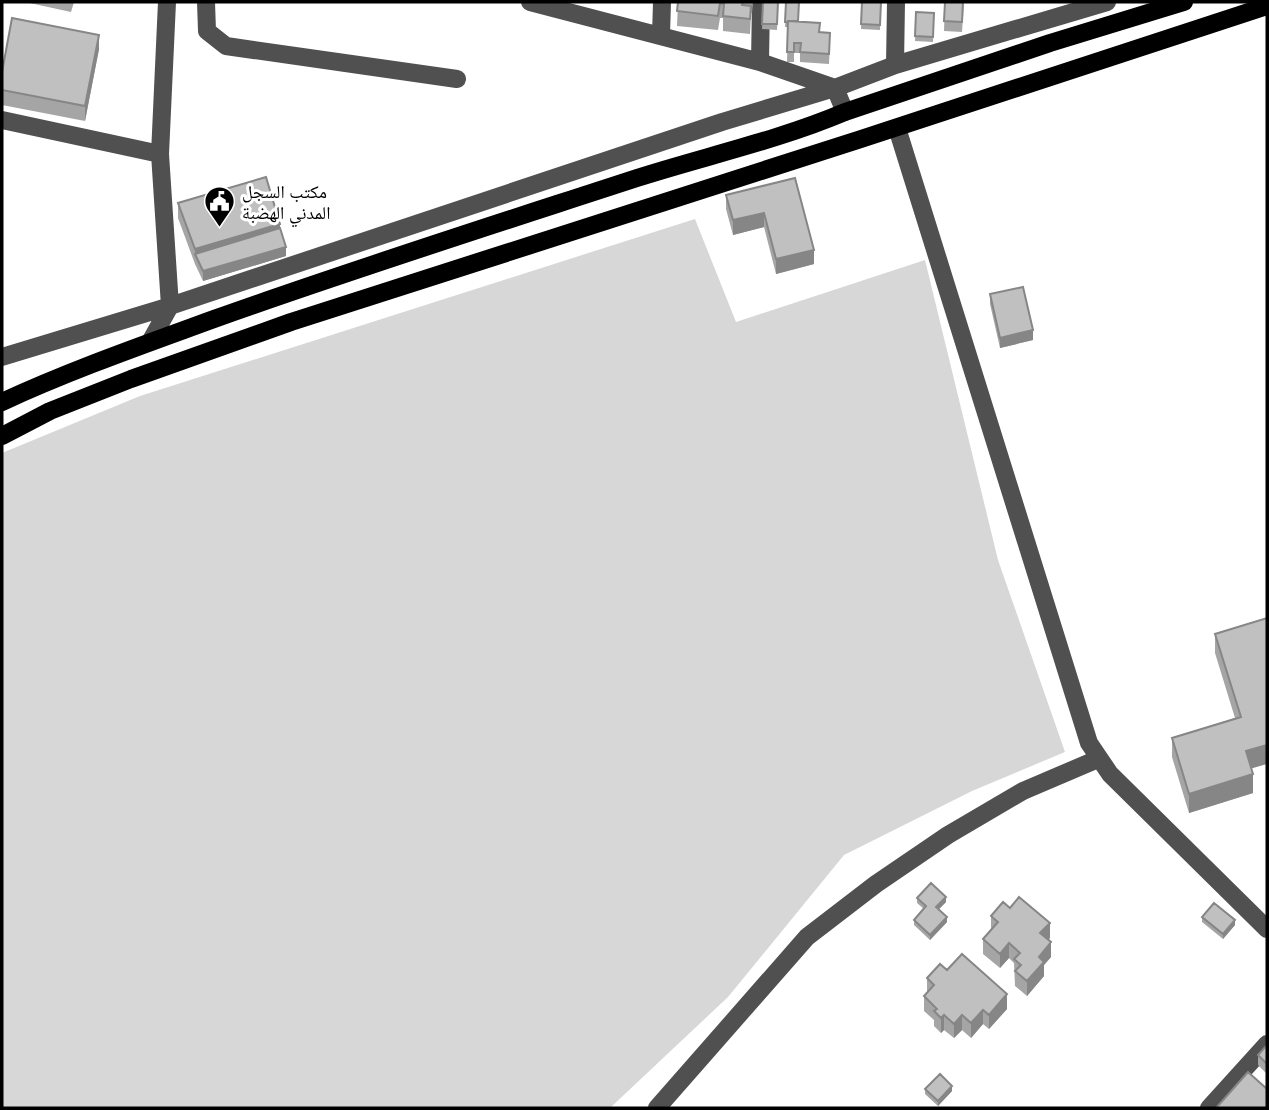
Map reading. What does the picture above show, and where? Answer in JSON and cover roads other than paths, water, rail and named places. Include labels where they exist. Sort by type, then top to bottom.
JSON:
[{"type":"main road","points":[[2,402],[150,342],[278,296],[1184,2]]},
{"type":"main road","points":[[2,436],[50,411],[291,322],[1267,6]]},
{"type":"main road","points":[[278,296],[291,322]]},
{"type":"street","points":[[150,342],[170,306],[160,154],[167,2]]},
{"type":"street","points":[[206,2],[207,31],[226,46],[457,79]]},
{"type":"street","points":[[530,2],[551,4],[760,62],[835,88],[845,112]]},
{"type":"street","points":[[662,2],[662,35]]},
{"type":"street","points":[[760,62],[761,2]]},
{"type":"street","points":[[895,2],[895,65]]},
{"type":"street","points":[[2,357],[170,306],[722,122],[835,88],[1050,10],[1107,2]]},
{"type":"street","points":[[2,120],[160,154]]},
{"type":"street","points":[[897,128],[1082,726],[1098,759],[1117,781],[1267,929]]},
{"type":"street","points":[[657,1108],[807,937],[876,884],[948,835],[1023,791],[1098,759]]},
{"type":"street","points":[[1209,1108],[1267,1044]]},
{"type":"street","points":[[1245,1071],[1260,1084]]},
{"type":"place","name":"مكتب السجل المدني الهضبة","points":[[219,228]]}]
